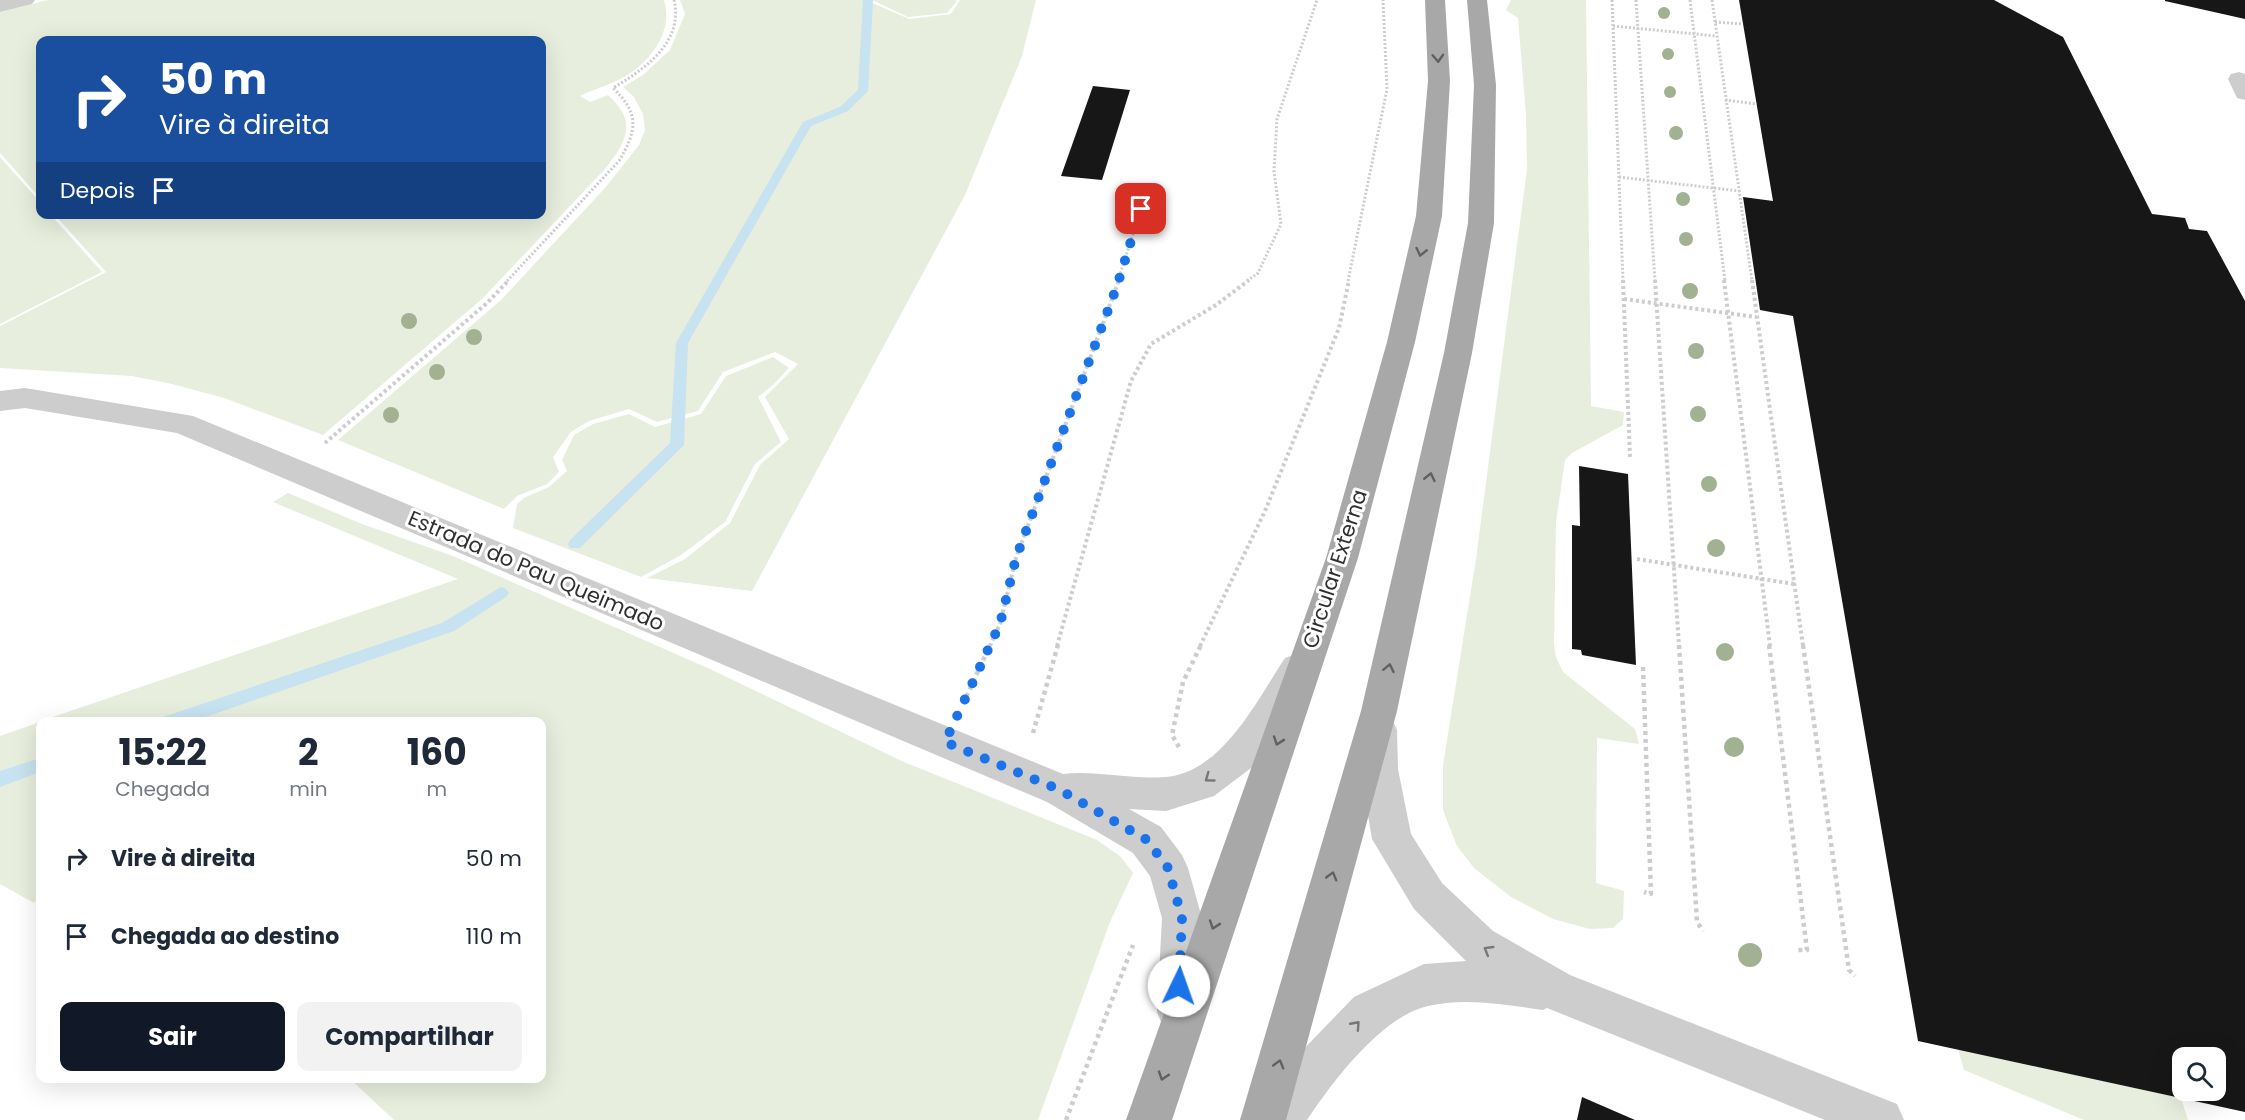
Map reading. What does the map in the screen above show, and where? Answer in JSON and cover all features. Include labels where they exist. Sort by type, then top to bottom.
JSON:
[{"type":"main road","name":"Circular Externa","points":[[1149,1120],[1345,547],[1401,342],[1429,216],[1439,81],[1435,0]]},
{"type":"main road","points":[[1263,1120],[1379,711],[1458,353],[1481,223],[1485,85],[1477,0]]},
{"type":"street","points":[[0,6],[25,0]]},
{"type":"street","name":"Estrada do Pau Queimado","points":[[0,401],[25,398],[182,423],[1060,790],[1147,840],[1168,868],[1182,918],[1178,1031]]},
{"type":"street","name":"Estrada do Pau Queimado","points":[[1060,790],[1166,794],[1202,784],[1242,754],[1309,651]]},
{"type":"street","points":[[1379,711],[1379,769],[1392,839],[1428,896],[1478,945],[1556,991],[1881,1120]]},
{"type":"street","points":[[1280,1120],[1312,1073],[1369,1012],[1424,985],[1476,981],[1556,991]]},
{"type":"path","points":[[320,448],[487,303],[620,160],[631,141],[634,122],[630,105],[613,88],[644,69],[668,41],[678,10],[674,0]]},
{"type":"path","points":[[1022,774],[1131,381],[1151,344],[1216,305],[1258,273],[1281,224],[1274,171],[1277,119],[1317,0]]},
{"type":"path","points":[[1202,784],[1172,735],[1183,682],[1265,511],[1339,328],[1387,89],[1383,0]]},
{"type":"path","points":[[1612,0],[1630,457]]},
{"type":"path","points":[[1636,0],[1697,922],[1702,931]]},
{"type":"path","points":[[1690,0],[1807,950],[1797,951]]},
{"type":"path","points":[[1712,0],[1849,970],[1855,976]]},
{"type":"path","points":[[1715,22],[1743,24]]},
{"type":"path","points":[[1614,26],[1716,36]]},
{"type":"path","points":[[1725,100],[1756,104]]},
{"type":"path","points":[[1619,177],[1739,191]]},
{"type":"path","points":[[945,742],[1000,624],[1016,558],[1117,286],[1141,209]]},
{"type":"path","points":[[1624,300],[1756,316]]},
{"type":"path","points":[[1637,559],[1794,584]]},
{"type":"path","points":[[1643,668],[1651,894],[1644,892]]},
{"type":"path","points":[[1066,1120],[1137,934]]},
{"type":"green space","points":[[48,0],[664,0],[666,21],[660,41],[640,66],[620,79],[580,96],[590,102],[608,95],[623,114],[626,123],[624,140],[605,169],[482,299],[323,435],[224,398],[172,384],[132,376],[0,368],[0,326],[106,272],[59,219],[546,219],[546,36],[36,36],[36,194],[0,153],[0,12]]},
{"type":"green space","points":[[680,0],[866,0],[909,19],[951,14],[960,0],[1036,0],[1022,56],[965,195],[752,591],[647,578],[685,559],[730,523],[760,465],[789,439],[765,397],[798,364],[775,352],[723,372],[698,411],[657,422],[629,409],[589,421],[571,432],[553,457],[559,472],[547,484],[517,496],[504,509],[338,440],[501,300],[605,188],[639,145],[645,130],[643,114],[634,97],[623,87],[643,75],[670,50],[685,14]]},
{"type":"green space","points":[[872,0],[957,1],[947,13],[908,17]]},
{"type":"green space","points":[[1511,0],[1586,0],[1591,406],[1624,412],[1623,425],[1572,453],[1565,460],[1556,522],[1554,644],[1556,657],[1563,672],[1635,729],[1639,744],[1597,738],[1596,883],[1624,891],[1623,919],[1613,928],[1590,929],[1553,919],[1511,897],[1474,868],[1457,846],[1443,810],[1443,765],[1476,559],[1527,169],[1526,115],[1518,18],[1506,10]]},
{"type":"green space","points":[[0,157],[36,198],[36,219],[55,219],[102,272],[0,324]]},
{"type":"green space","points":[[773,357],[789,368],[758,397],[781,442],[755,464],[725,522],[681,555],[641,577],[513,528],[517,504],[524,498],[549,487],[567,471],[562,460],[574,435],[593,424],[629,414],[655,427],[701,414],[726,376]]},
{"type":"green space","points":[[288,493],[362,524],[453,556],[710,669],[904,762],[1097,840],[1121,857],[1133,873],[1110,922],[1038,1120],[394,1120],[354,1083],[546,1083],[546,717],[53,717],[458,579],[273,502]]},
{"type":"green space","points":[[36,723],[36,901],[34,903],[0,884],[0,736]]},
{"type":"green space","points":[[1958,1049],[2172,1096],[2172,1101],[2182,1101],[2188,1120],[2084,1120],[1964,1070]]},
{"type":"building","points":[[1739,0],[1994,0],[2063,37],[2152,214],[2185,218],[2189,229],[2207,231],[2245,301],[2245,1112],[2194,1101],[2226,1101],[2226,1047],[2172,1047],[2172,1096],[1918,1041],[1793,316],[1760,310],[1743,197],[1773,201]]},
{"type":"building","points":[[2245,0],[2245,19],[2165,1]]},
{"type":"building","points":[[1093,86],[1130,90],[1102,180],[1061,176]]},
{"type":"building","points":[[1579,466],[1628,474],[1636,665],[1582,655],[1581,650],[1572,649],[1572,525],[1580,526]]},
{"type":"building","points":[[1582,1097],[1635,1120],[1577,1120]]},
{"type":"waterway","points":[[575,544],[677,445],[682,343],[807,124],[844,109],[863,91],[868,0]]},
{"type":"waterway","points":[[184,717],[448,627],[501,593]]},
{"type":"waterway","points":[[0,779],[36,766]]},
{"type":"route","points":[[1141,209],[1117,286],[1016,558],[1000,624],[945,742],[1060,790],[1147,840],[1168,868],[1182,918],[1179,986]]}]
